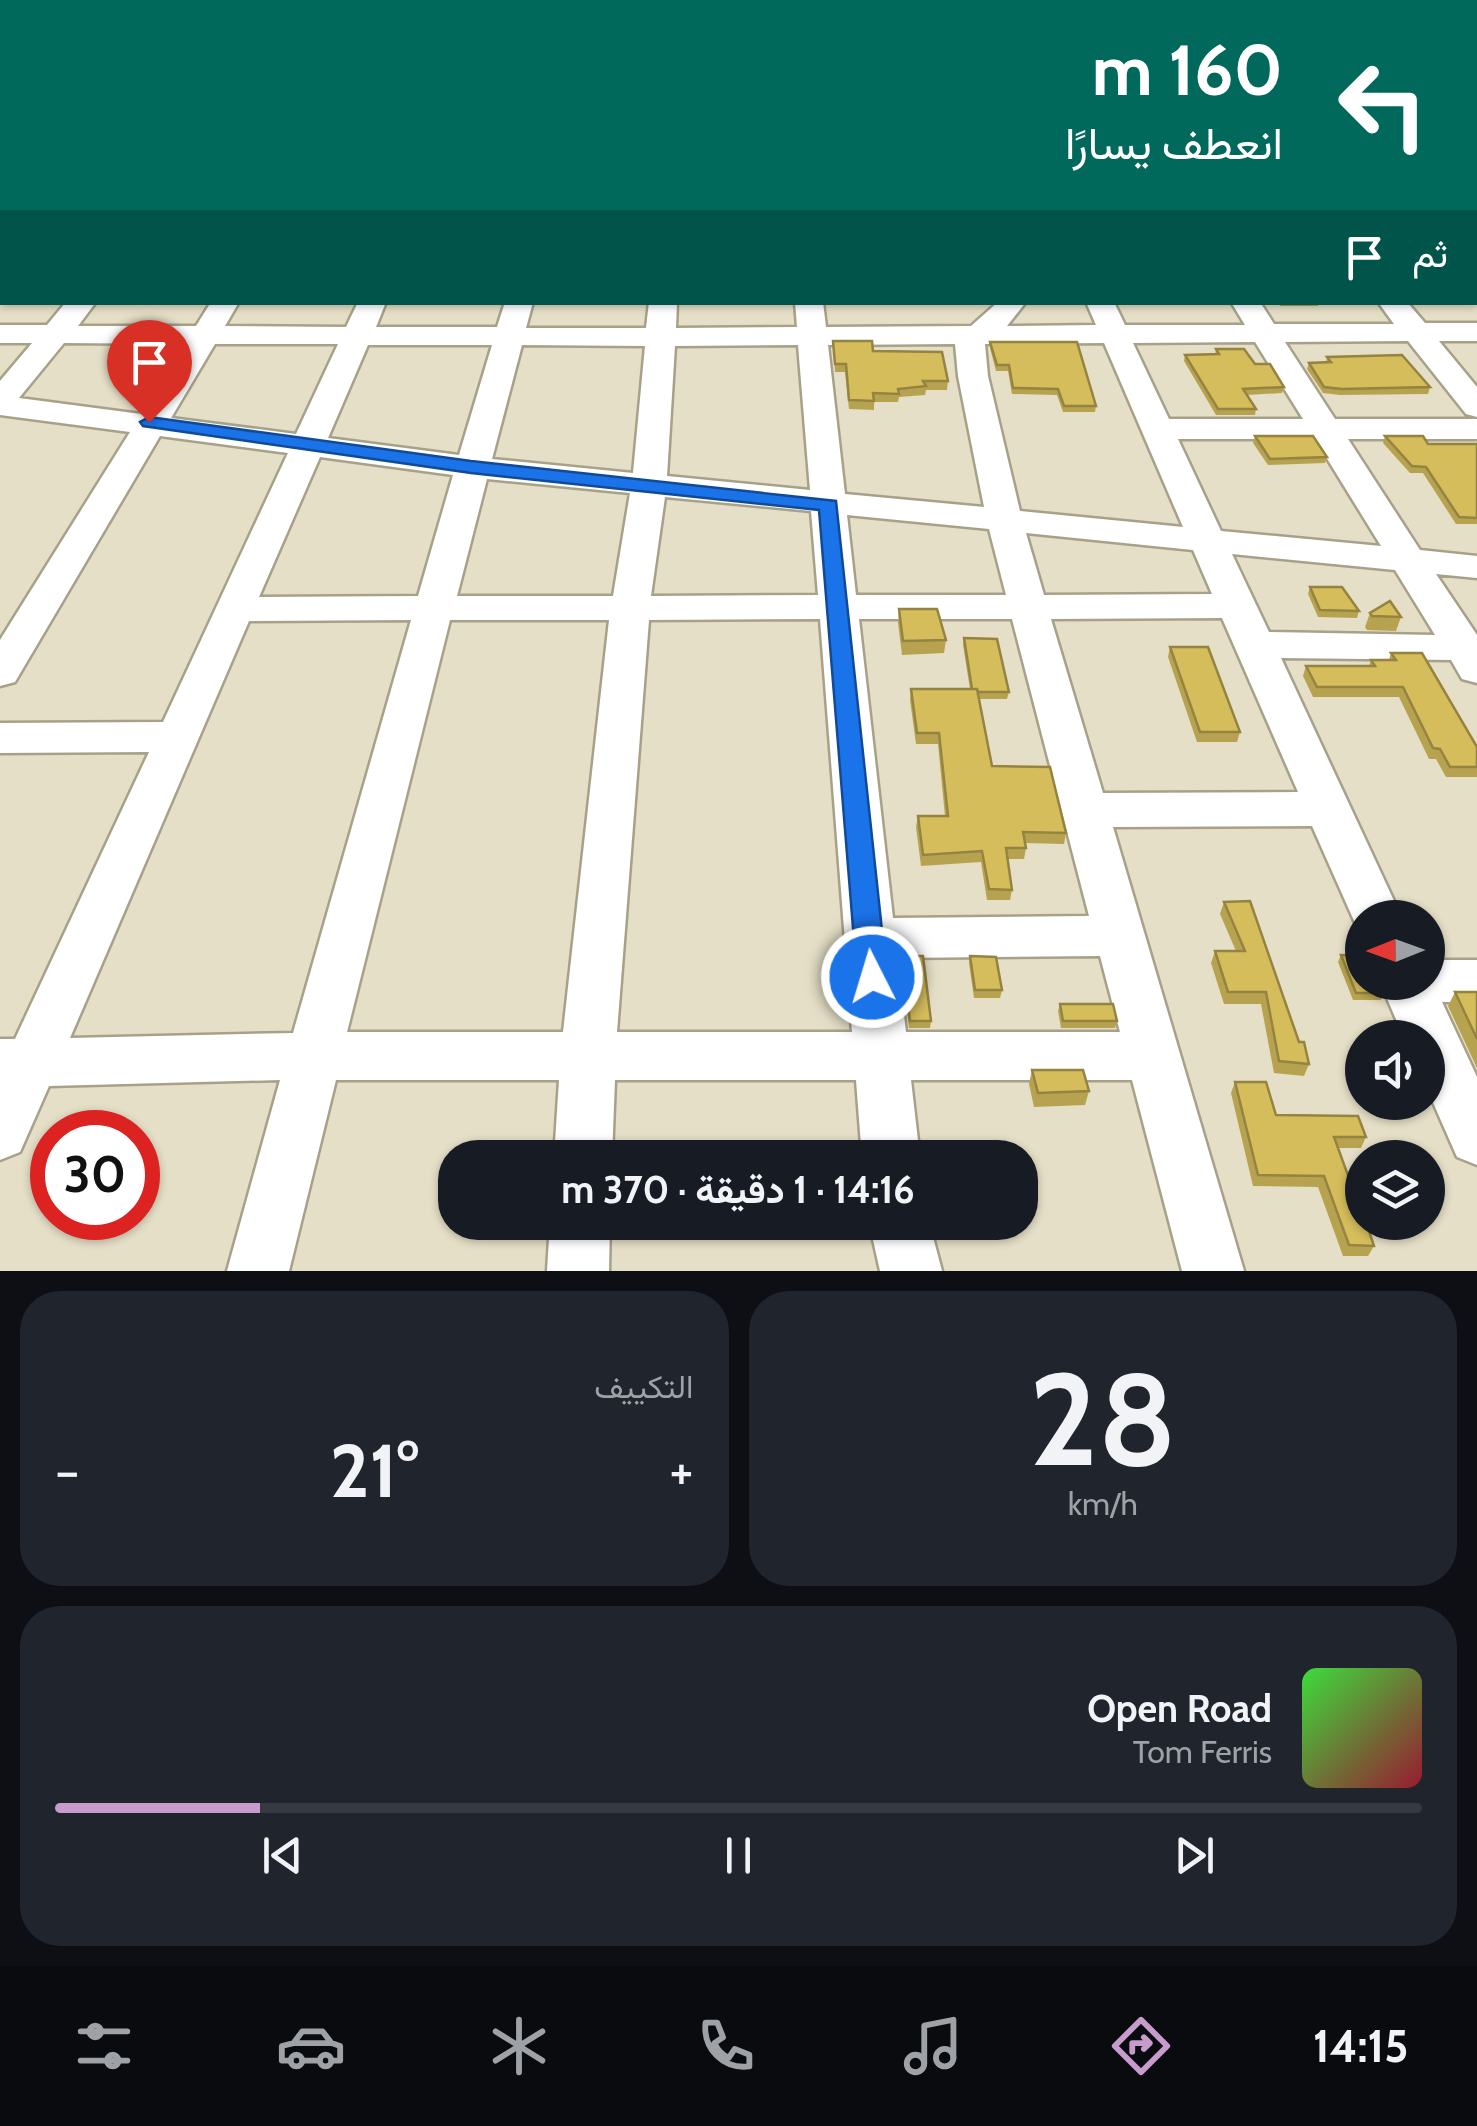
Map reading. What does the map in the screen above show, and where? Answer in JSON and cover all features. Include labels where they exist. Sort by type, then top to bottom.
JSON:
[{"type":"street","points":[[0,403],[80,305]]},
{"type":"street","points":[[0,673],[18,613],[149,422],[223,305]]},
{"type":"street","points":[[1010,305],[970,342],[969,353],[1005,522],[1214,1271]]},
{"type":"street","points":[[1247,305],[1406,560],[1472,655]]},
{"type":"street","points":[[1395,305],[1477,407]]},
{"type":"street","points":[[0,334],[204,335],[364,319],[810,319],[980,334],[1108,318],[1266,334],[1477,332]]},
{"type":"street","points":[[1108,318],[1369,900]]},
{"type":"street","points":[[0,1134],[16,1063],[180,737],[364,319]]},
{"type":"street","points":[[258,1271],[471,467],[515,319]]},
{"type":"street","points":[[810,319],[889,1140]]},
{"type":"street","points":[[584,1140],[588,1056],[630,610],[650,486],[661,320]]},
{"type":"street","points":[[0,403],[471,467],[1477,567]]},
{"type":"street","points":[[1155,429],[1477,428]]},
{"type":"street","points":[[234,609],[1234,606]]},
{"type":"street","points":[[1254,645],[1472,655]]},
{"type":"street","points":[[0,738],[180,737]]},
{"type":"street","points":[[1085,810],[1328,809]]},
{"type":"street","points":[[869,938],[1118,936]]},
{"type":"street","points":[[1445,981],[1477,981]]},
{"type":"street","points":[[1414,1000],[1477,1139]]},
{"type":"street","points":[[16,1063],[314,1056],[1151,1056]]},
{"type":"street","points":[[578,1271],[579,1240]]},
{"type":"street","points":[[903,1240],[911,1271]]},
{"type":"building","points":[[833,341],[872,341],[873,351],[942,352],[948,381],[923,381],[926,386],[898,389],[899,394],[873,393],[874,401],[849,400],[846,364],[835,364]]},
{"type":"building","points":[[990,342],[1077,342],[1096,406],[1064,406],[1058,389],[1013,388],[1009,365],[997,365]]},
{"type":"building","points":[[1216,349],[1244,349],[1255,364],[1270,364],[1284,387],[1243,389],[1256,409],[1218,409],[1185,355],[1219,354]]},
{"type":"building","points":[[1402,355],[1430,387],[1324,387],[1309,363],[1331,362],[1327,357]]},
{"type":"building","points":[[1255,436],[1313,436],[1327,457],[1270,459]]},
{"type":"building","points":[[1385,436],[1423,436],[1428,444],[1477,444],[1477,518],[1459,517],[1426,467],[1412,466]]},
{"type":"building","points":[[1310,587],[1342,587],[1359,611],[1320,610]]},
{"type":"building","points":[[1390,601],[1401,617],[1372,616],[1370,613]]},
{"type":"building","points":[[899,609],[937,609],[946,640],[903,641]]},
{"type":"building","points":[[964,638],[997,639],[1009,692],[972,689]]},
{"type":"building","points":[[1170,647],[1208,647],[1240,732],[1200,732]]},
{"type":"building","points":[[1391,653],[1422,653],[1477,747],[1477,767],[1450,767],[1440,749],[1433,748],[1403,687],[1317,687],[1306,666],[1375,666],[1371,660],[1396,660]]},
{"type":"building","points":[[911,689],[977,689],[992,766],[1050,767],[1066,833],[1023,832],[1026,848],[1006,848],[1012,890],[989,889],[982,851],[923,855],[918,816],[948,816],[939,733],[917,733]]},
{"type":"building","points":[[1250,901],[1309,1064],[1279,1061],[1266,992],[1228,992],[1215,951],[1245,951],[1224,902]]},
{"type":"building","points":[[902,956],[923,956],[931,1021],[910,1021]]},
{"type":"building","points":[[970,956],[996,957],[1002,990],[975,990]]},
{"type":"building","points":[[1455,992],[1477,992],[1477,1039]]},
{"type":"building","points":[[1060,1004],[1113,1004],[1117,1021],[1063,1021]]},
{"type":"building","points":[[1032,1070],[1083,1070],[1089,1091],[1038,1093]]},
{"type":"building","points":[[1235,1082],[1266,1082],[1276,1115],[1345,1116],[1345,1120],[1360,1120],[1366,1137],[1334,1137],[1345,1167],[1345,1234],[1324,1176],[1258,1175]]},
{"type":"building","points":[[1347,1240],[1372,1240],[1374,1246],[1349,1245]]},
{"type":"route","points":[[149,422],[471,467],[828,505],[872,977]]}]
